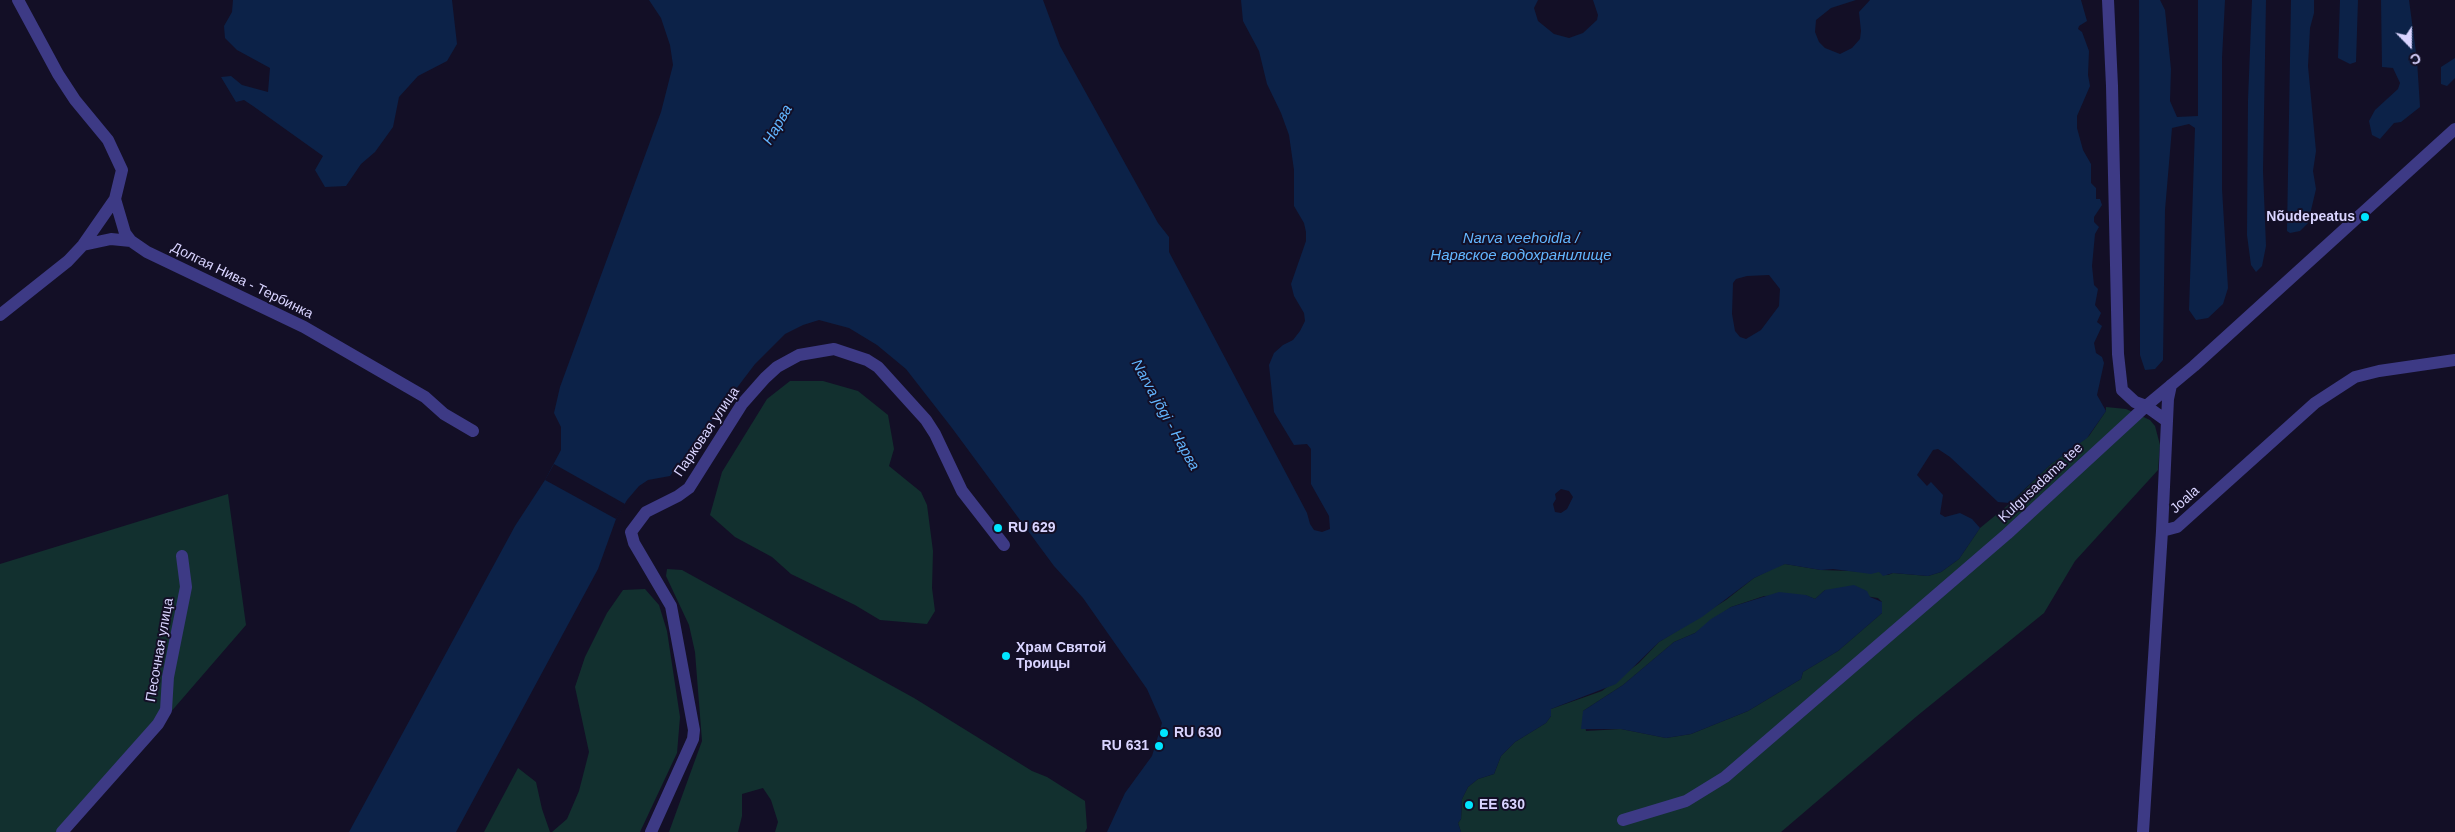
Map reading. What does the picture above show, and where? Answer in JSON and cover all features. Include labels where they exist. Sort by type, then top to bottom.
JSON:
[{"type":"street","points":[[0,315],[68,261],[84,245],[115,199],[122,170],[108,140],[74,100],[58,74],[18,0]]},
{"type":"street","points":[[2108,0],[2122,390],[2135,402],[2146,406],[2167,421]]},
{"type":"street","name":"Kulgusadama tee","points":[[1622,820],[1686,800],[1725,777],[2008,534],[2146,406],[2455,128]]},
{"type":"street","points":[[115,199],[130,241]]},
{"type":"street","name":"Долгая Нива - Тербинка","points":[[84,245],[111,239],[130,241],[147,252],[304,327],[425,397],[444,414],[473,431]]},
{"type":"street","name":"Парковая улица","points":[[651,832],[693,739],[694,730],[671,606],[634,543],[631,532],[646,512],[678,496],[689,488],[742,404],[777,367],[799,355],[834,349],[867,360],[878,367],[926,420],[935,434],[962,491],[1004,545]]},
{"type":"street","name":"Joala","points":[[2162,531],[2177,527],[2315,403],[2356,377],[2379,371],[2455,360]]},
{"type":"street","points":[[2143,832],[2167,421],[2171,385]]},
{"type":"street","name":"Песочная улица","points":[[62,832],[158,724],[166,710],[168,677],[186,586],[182,556]]},
{"type":"green space","points":[[790,381],[823,381],[858,391],[888,415],[894,449],[889,466],[921,492],[927,505],[933,551],[932,588],[935,611],[927,624],[880,620],[855,605],[791,574],[772,557],[735,537],[710,515],[722,472],[767,399]]},
{"type":"green space","points":[[2106,407],[2126,409],[2150,420],[2155,426],[2160,445],[2158,470],[2075,561],[2044,613],[1917,716],[1781,832],[1461,832],[1458,823],[1461,819],[1462,799],[1468,787],[1478,779],[1494,774],[1501,756],[1515,742],[1546,723],[1551,716],[1551,709],[1602,691],[1639,663],[1659,642],[1726,600],[1754,578],[1778,566],[1785,564],[1821,570],[1879,572],[1888,575],[1893,573],[1928,576],[1941,572],[1959,559],[1980,528],[2013,501],[2051,464],[2089,436],[2106,411]],"holes":[[[1825,590],[1878,598],[1882,602],[1882,613],[1838,651],[1803,672],[1801,679],[1748,711],[1691,734],[1666,738],[1621,729],[1586,731],[1583,711],[1623,685],[1674,642],[1695,633],[1731,607],[1764,596],[1805,595],[1815,599]]]},
{"type":"green space","points":[[228,494],[246,625],[67,832],[0,832],[0,564]]},
{"type":"green space","points":[[667,569],[682,570],[914,698],[1032,771],[1047,777],[1085,801],[1087,828],[1085,832],[775,832],[778,822],[771,800],[763,788],[742,794],[742,816],[738,832],[669,832],[702,741],[695,652],[689,625],[666,576]]},
{"type":"green space","points":[[645,589],[659,605],[667,631],[680,717],[677,753],[640,832],[552,832],[567,819],[579,791],[589,752],[575,687],[585,657],[607,613],[623,590]]},
{"type":"green space","points":[[518,768],[536,782],[542,809],[550,832],[484,832]]},
{"type":"water","points":[[233,0],[452,0],[457,44],[447,61],[418,76],[399,97],[393,127],[375,152],[361,164],[346,186],[325,187],[315,170],[323,156],[244,100],[236,102],[221,77],[231,76],[242,85],[268,92],[270,68],[237,50],[225,38],[224,26],[232,12]]},
{"type":"water","name":"Narva veehoidla / Нарвское водохранилище","points":[[649,0],[1043,0],[1060,46],[1158,223],[1169,237],[1169,252],[1307,513],[1310,524],[1314,530],[1322,532],[1330,529],[1329,516],[1311,484],[1311,449],[1307,444],[1294,445],[1274,412],[1269,365],[1274,353],[1283,345],[1293,340],[1305,321],[1304,313],[1294,296],[1291,284],[1306,241],[1306,232],[1304,223],[1294,206],[1294,170],[1289,135],[1267,84],[1259,51],[1243,21],[1241,0],[1538,0],[1534,8],[1538,21],[1554,34],[1569,38],[1583,33],[1597,20],[1598,15],[1593,0],[1856,0],[1831,8],[1816,20],[1815,32],[1819,42],[1825,48],[1840,54],[1852,48],[1860,39],[1859,12],[1870,0],[2081,0],[2087,21],[2079,26],[2078,29],[2082,32],[2089,51],[2088,75],[2090,86],[2077,116],[2077,128],[2083,150],[2091,164],[2091,183],[2096,188],[2096,199],[2100,199],[2102,205],[2094,217],[2094,222],[2099,227],[2095,234],[2092,266],[2094,285],[2098,289],[2095,305],[2101,313],[2097,322],[2102,326],[2094,343],[2096,353],[2102,357],[2104,363],[2097,395],[2106,411],[2087,438],[2051,464],[2010,503],[1998,502],[1950,457],[1938,449],[1933,450],[1917,475],[1927,486],[1931,482],[1943,495],[1940,514],[1945,517],[1960,513],[1972,519],[1980,528],[1959,559],[1941,572],[1928,576],[1893,573],[1883,576],[1879,572],[1871,574],[1833,569],[1821,570],[1785,564],[1754,578],[1702,617],[1659,642],[1616,684],[1551,709],[1551,716],[1546,723],[1515,742],[1501,756],[1494,774],[1478,779],[1468,787],[1462,799],[1461,819],[1458,823],[1461,832],[1107,832],[1125,793],[1152,756],[1162,723],[1147,689],[1083,598],[1054,566],[906,369],[877,345],[849,328],[819,320],[785,334],[755,364],[670,476],[648,480],[639,486],[627,500],[616,519],[598,569],[456,832],[349,832],[515,526],[545,480],[561,450],[561,427],[554,413],[560,387],[661,112],[673,65],[670,45],[661,18]],"holes":[[[1769,275],[1780,289],[1779,306],[1761,330],[1746,339],[1740,337],[1735,331],[1732,314],[1733,283],[1736,279],[1747,276]],[[1561,489],[1569,491],[1573,497],[1567,509],[1561,513],[1555,512],[1553,504],[1556,499],[1555,494]]]},
{"type":"water","points":[[2139,0],[2160,0],[2165,10],[2171,69],[2170,101],[2177,117],[2198,116],[2198,0],[2225,0],[2222,58],[2222,189],[2228,288],[2223,304],[2208,318],[2196,320],[2189,310],[2195,128],[2189,124],[2172,128],[2165,210],[2163,360],[2155,369],[2145,370],[2140,355]]},
{"type":"water","points":[[2252,0],[2266,0],[2263,171],[2266,246],[2262,266],[2256,272],[2251,265],[2247,235],[2248,100]]},
{"type":"water","points":[[2291,0],[2314,0],[2308,66],[2316,151],[2313,171],[2316,189],[2308,223],[2300,231],[2290,233],[2287,231]]},
{"type":"water","points":[[2340,0],[2358,0],[2356,62],[2350,64],[2338,58]]},
{"type":"water","points":[[2381,0],[2409,0],[2417,60],[2420,107],[2401,122],[2394,123],[2380,139],[2372,135],[2369,121],[2375,110],[2398,89],[2400,83],[2393,68],[2382,67]]},
{"type":"water","points":[[2455,58],[2455,78],[2447,86],[2441,84],[2441,67]]},
{"type":"water","points":[[1854,585],[1867,591],[1870,597],[1882,602],[1882,613],[1838,651],[1803,672],[1801,679],[1748,711],[1691,734],[1666,738],[1621,729],[1581,729],[1583,711],[1623,685],[1674,642],[1695,633],[1711,619],[1731,607],[1779,592],[1806,595],[1815,599],[1825,590]]},
{"type":"pier","points":[[554,464],[625,504],[616,519],[545,480]]},
{"type":"place","name":"Nõudepeatus","points":[[2365,217]]},
{"type":"place","name":"RU 629","points":[[998,528]]},
{"type":"place","name":"Храм Святой Троицы","points":[[1006,656]]},
{"type":"place","name":"RU 630","points":[[1164,733]]},
{"type":"place","name":"RU 631","points":[[1159,746]]},
{"type":"place","name":"EE 630","points":[[1469,805]]},
{"type":"water label","name":"Нарва","points":[[778,125]]},
{"type":"water label","name":"Narva jõgi - Нарва","points":[[1165,415]]}]
